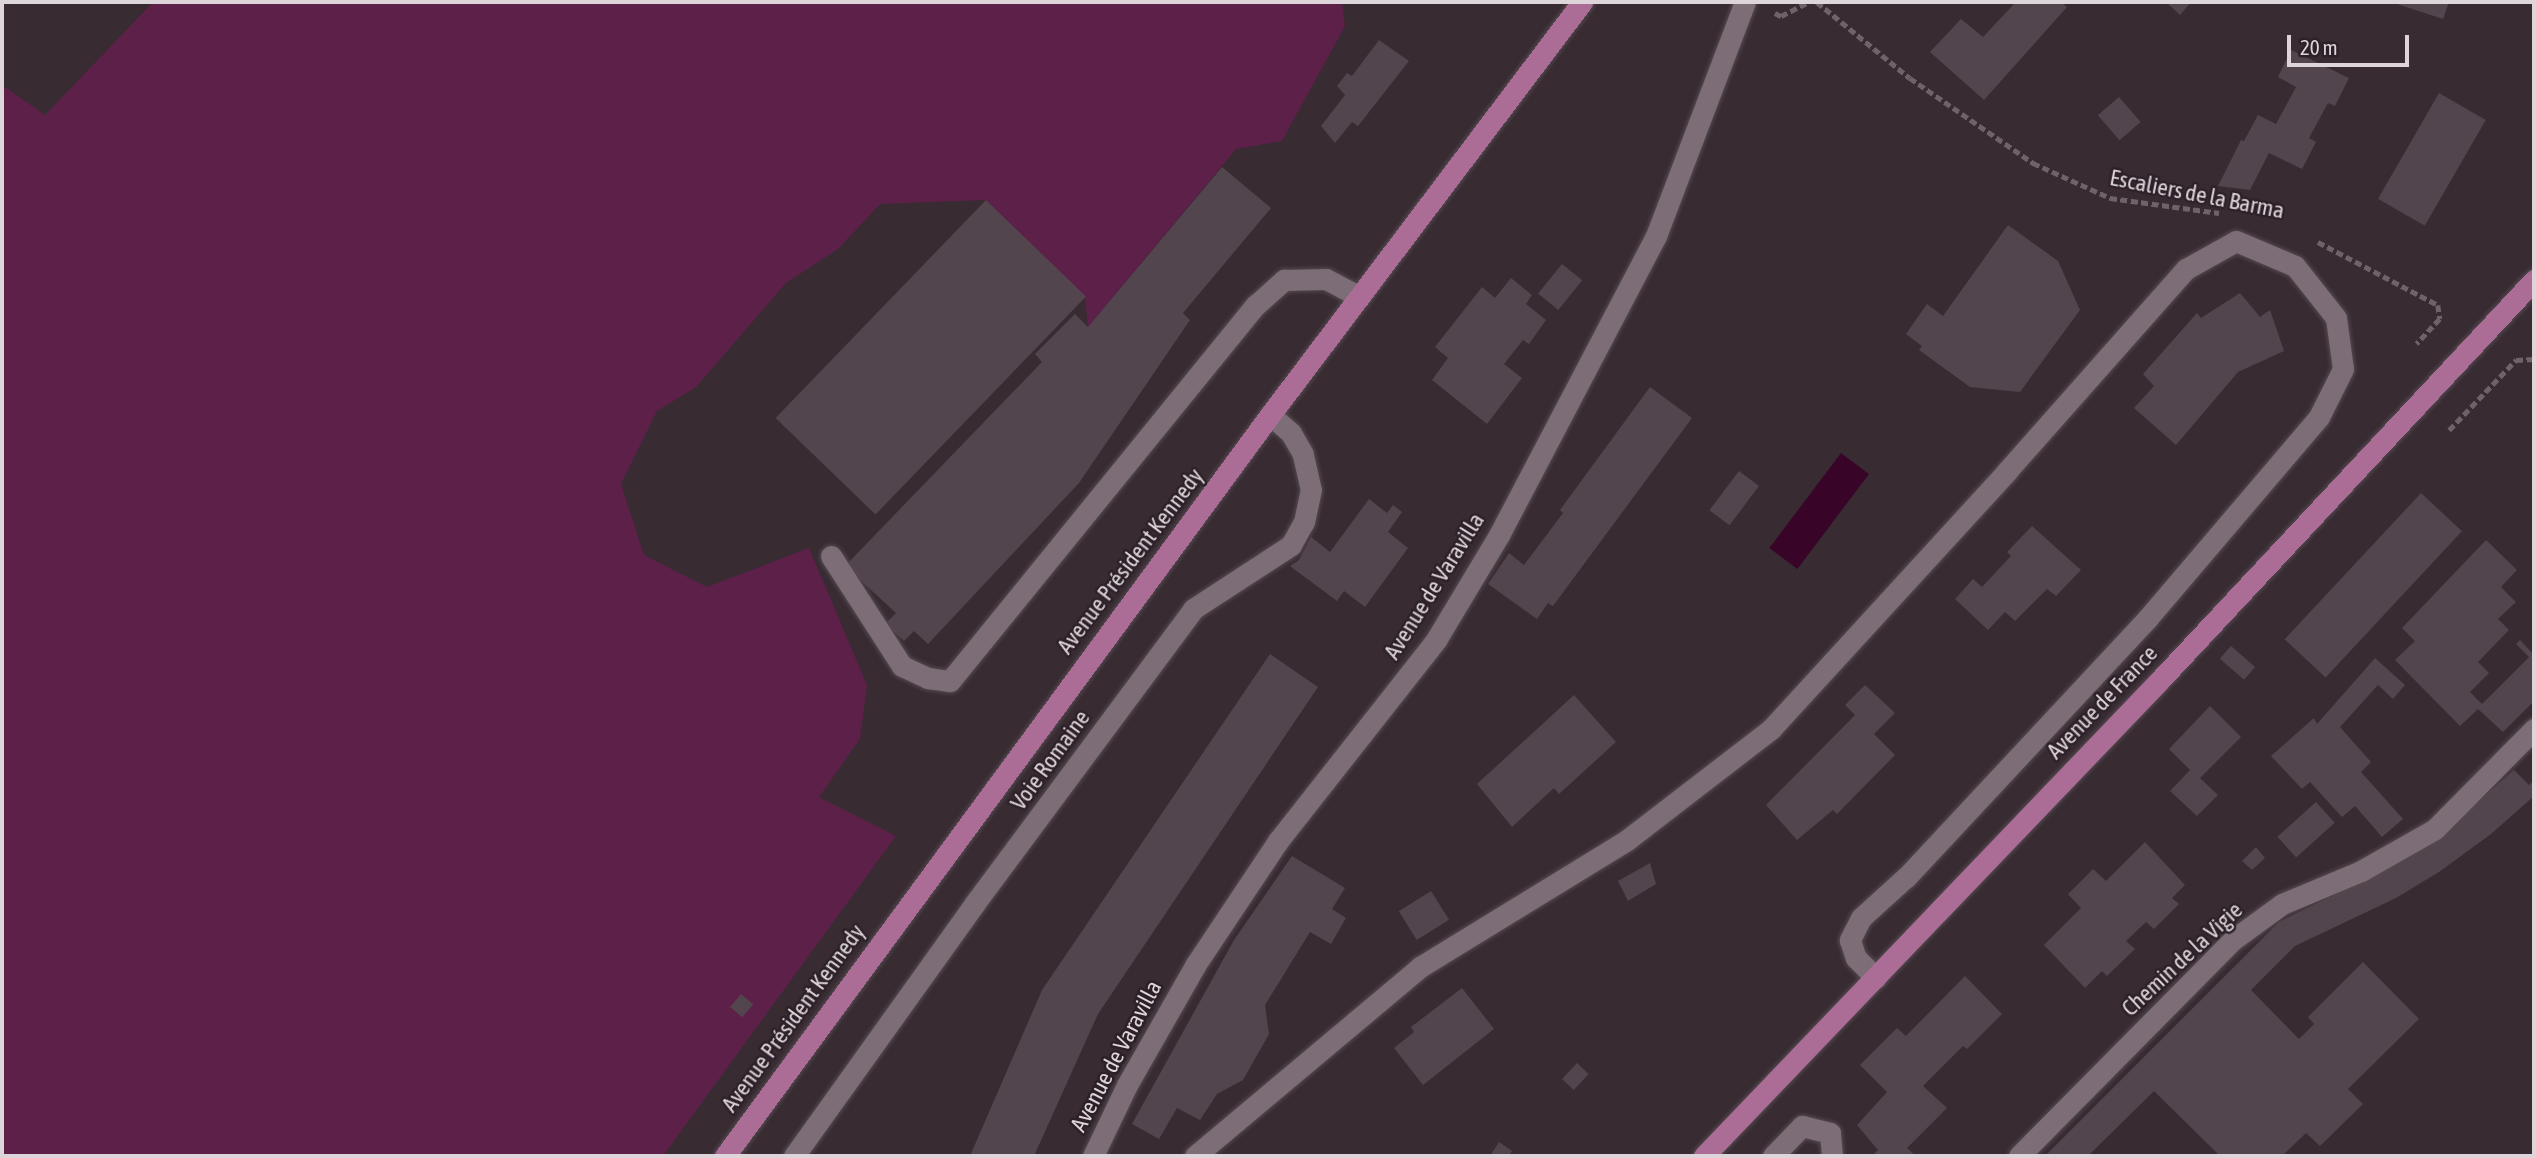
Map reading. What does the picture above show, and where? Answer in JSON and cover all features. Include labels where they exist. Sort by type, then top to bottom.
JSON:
[{"type":"main road","name":"Avenue Président Kennedy","points":[[725,1156],[1270,415],[1582,2]]},
{"type":"main road","name":"Avenue de France","points":[[1704,1156],[1876,978],[2534,280]]},
{"type":"street","name":"Avenue de Varavilla","points":[[1093,1156],[1127,1086],[1196,964],[1278,841],[1436,640],[1499,535],[1656,236],[1745,2]]},
{"type":"street","points":[[1195,1156],[1420,967],[1627,839],[1771,729],[2016,461],[2186,269],[2236,241],[2295,266],[2336,318],[2343,369],[2319,417],[2147,620],[1906,877],[1861,918],[1850,940],[1856,958],[1876,978]]},
{"type":"street","points":[[831,556],[902,666],[928,678],[950,681],[1256,305],[1284,281],[1326,279],[1360,297]]},
{"type":"street","name":"Voie Romaine","points":[[794,1156],[975,903],[1193,609],[1291,545],[1304,522],[1311,489],[1303,454],[1291,433],[1270,415]]},
{"type":"street","name":"Chemin de la Vigie","points":[[2019,1156],[2234,939],[2282,904],[2361,871],[2435,829],[2534,729]]},
{"type":"street","points":[[1773,1156],[1802,1126],[1830,1133],[1832,1156]]},
{"type":"path","name":"Escaliers de la Barma","points":[[1817,2],[1910,78],[2033,163],[2110,198],[2227,214]]},
{"type":"path","name":"Escaliers de la Barma","points":[[2311,238],[2438,305],[2440,319],[2417,344]]},
{"type":"path","points":[[2449,430],[2516,360],[2534,359]]},
{"type":"shaded area","points":[[153,2],[1342,2],[1345,26],[1282,141],[1236,149],[1088,327],[1085,297],[986,200],[880,204],[838,249],[786,283],[696,387],[657,411],[621,484],[644,555],[707,587],[809,548],[867,685],[860,739],[819,797],[896,836],[663,1156],[2,1156],[2,85],[45,115]]},
{"type":"shaded area","points":[[1841,453],[1869,474],[1797,569],[1769,548]]},
{"type":"building","points":[[2012,2],[2061,2],[2067,7],[1984,100],[1930,52],[1961,19],[1983,37],[2014,4]]},
{"type":"building","points":[[2166,2],[2191,2],[2180,15]]},
{"type":"building","points":[[2391,2],[2449,2],[2443,19]]},
{"type":"building","points":[[1379,40],[1409,61],[1358,126],[1352,122],[1335,143],[1321,126],[1345,95],[1337,86],[1347,73],[1352,76]]},
{"type":"building","points":[[2291,50],[2349,78],[2335,106],[2328,103],[2309,138],[2316,142],[2302,169],[2269,153],[2250,190],[2218,186],[2241,140],[2244,141],[2258,115],[2276,124],[2296,87],[2278,77]]},
{"type":"building","points":[[2439,93],[2486,120],[2425,226],[2378,199]]},
{"type":"building","points":[[2119,97],[2141,122],[2120,140],[2098,115]]},
{"type":"building","points":[[1222,167],[1271,208],[1183,313],[1190,320],[1079,483],[928,644],[914,631],[904,641],[885,624],[896,613],[845,566],[1042,362],[1035,354],[1075,314],[1088,327]]},
{"type":"building","points":[[986,200],[1086,297],[876,515],[776,418]]},
{"type":"building","points":[[2008,225],[2058,261],[2080,310],[2020,392],[1970,387],[1919,350],[1922,346],[1906,334],[1927,304],[1943,316]]},
{"type":"building","points":[[1562,264],[1582,280],[1558,310],[1538,294]]},
{"type":"building","points":[[1511,278],[1532,295],[1526,304],[1546,320],[1529,344],[1523,340],[1504,364],[1522,378],[1487,424],[1432,380],[1448,358],[1435,347],[1482,287],[1495,298]]},
{"type":"building","points":[[2240,293],[2260,317],[2270,310],[2284,351],[2238,372],[2176,445],[2134,408],[2154,386],[2143,374],[2197,313],[2201,318]]},
{"type":"building","points":[[1650,387],[1692,418],[1553,606],[1548,603],[1537,619],[1488,584],[1509,553],[1524,565],[1563,513],[1560,510]]},
{"type":"building","points":[[1739,471],[1759,486],[1729,525],[1710,510]]},
{"type":"building","points":[[2421,493],[2462,531],[2326,677],[2285,639]]},
{"type":"building","points":[[1369,499],[1387,513],[1393,505],[1402,512],[1388,532],[1408,548],[1365,607],[1344,591],[1337,601],[1290,566],[1299,560],[1311,537],[1330,552]]},
{"type":"building","points":[[2032,526],[2081,570],[2056,596],[2047,589],[2015,621],[2005,612],[1988,630],[1955,599],[1973,579],[1982,587],[2011,556],[2007,552]]},
{"type":"building","points":[[2486,540],[2517,570],[2501,587],[2516,602],[2498,619],[2509,630],[2478,662],[2489,673],[2470,692],[2482,704],[2529,657],[2516,644],[2520,640],[2534,655],[2534,701],[2503,732],[2478,709],[2460,726],[2395,660],[2415,641],[2402,628]]},
{"type":"building","points":[[2231,646],[2255,667],[2244,680],[2220,659]]},
{"type":"building","points":[[1270,654],[1318,687],[1098,1014],[1034,1156],[970,1156],[1042,990]]},
{"type":"building","points":[[2375,658],[2405,685],[2393,699],[2378,685],[2340,727],[2371,762],[2361,772],[2403,819],[2382,837],[2355,806],[2342,817],[2310,782],[2302,789],[2271,756],[2314,718],[2317,724]]},
{"type":"building","points":[[1865,685],[1895,713],[1874,734],[1895,755],[1837,814],[1833,810],[1797,840],[1766,805],[1855,715],[1845,705]]},
{"type":"building","points":[[1574,695],[1616,742],[1559,794],[1554,788],[1512,827],[1477,784]]},
{"type":"building","points":[[2210,706],[2241,737],[2200,778],[2218,795],[2197,816],[2170,791],[2190,770],[2169,749]]},
{"type":"building","points":[[2514,770],[2529,785],[2534,780],[2534,796],[2491,834],[2439,872],[2396,898],[2295,946],[2251,990],[2299,1039],[2314,1024],[2308,1017],[2363,962],[2419,1019],[2348,1089],[2363,1104],[2320,1146],[2306,1133],[2282,1156],[2220,1156],[2154,1091],[2088,1156],[2045,1156],[2279,922],[2369,878],[2458,819]]},
{"type":"building","points":[[2316,802],[2335,823],[2296,858],[2277,837]]},
{"type":"building","points":[[2145,842],[2185,885],[2172,898],[2179,904],[2154,929],[2146,922],[2126,941],[2135,949],[2107,976],[2102,971],[2085,988],[2044,945],[2081,908],[2068,894],[2093,869],[2106,881]]},
{"type":"building","points":[[2256,847],[2265,858],[2252,870],[2242,861]]},
{"type":"building","points":[[1292,856],[1345,888],[1332,909],[1346,918],[1331,944],[1310,932],[1265,1005],[1269,1034],[1243,1080],[1217,1094],[1200,1120],[1177,1108],[1159,1139],[1132,1124],[1234,940]]},
{"type":"building","points":[[1650,863],[1656,884],[1628,901],[1618,881]]},
{"type":"building","points":[[1431,891],[1449,920],[1417,940],[1399,911]]},
{"type":"building","points":[[1965,976],[2002,1014],[1967,1049],[1963,1046],[1923,1086],[1947,1108],[1907,1148],[1916,1156],[1872,1156],[1878,1150],[1857,1125],[1887,1092],[1860,1065],[1897,1028],[1906,1036]]},
{"type":"building","points":[[1462,988],[1494,1029],[1423,1085],[1394,1048],[1414,1032],[1411,1027]]},
{"type":"building","points":[[741,994],[753,1004],[742,1017],[730,1007]]},
{"type":"building","points":[[1577,1063],[1589,1074],[1574,1090],[1562,1079]]},
{"type":"building","points":[[1499,1142],[1512,1151],[1509,1156],[1490,1156]]}]
